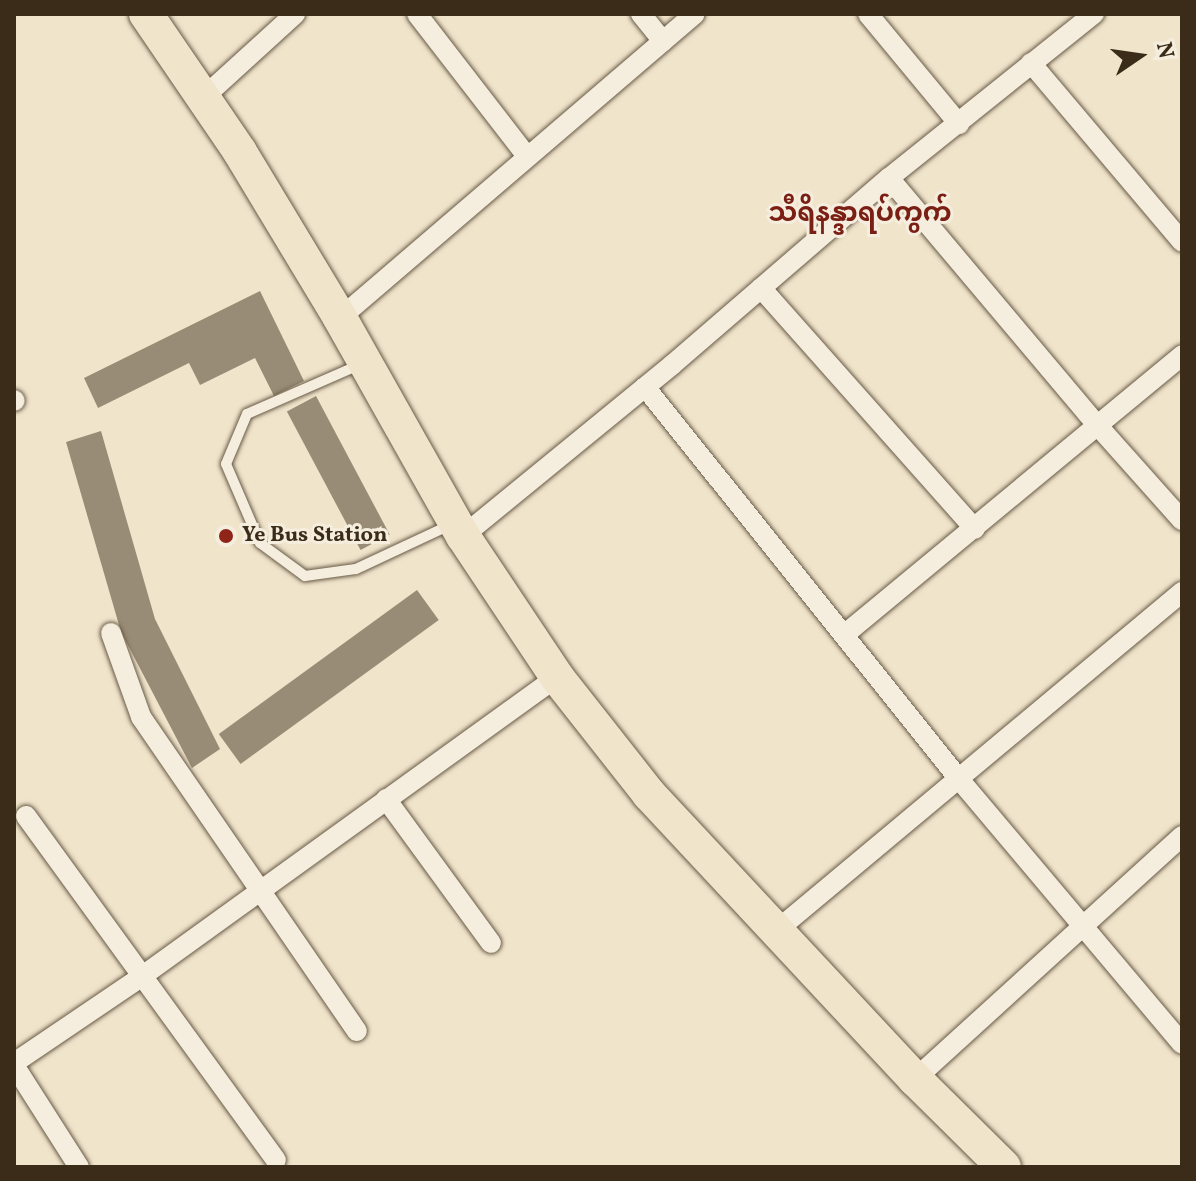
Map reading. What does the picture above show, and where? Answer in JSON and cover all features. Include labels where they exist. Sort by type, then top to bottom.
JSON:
[{"type":"highway","points":[[146,14],[205,96],[340,318],[459,529],[557,677],[649,794],[915,1079],[1004,1167]]},
{"type":"street","points":[[205,96],[295,14]]},
{"type":"street","points":[[417,14],[526,155]]},
{"type":"street","points":[[641,14],[663,41]]},
{"type":"street","points":[[340,318],[526,155],[695,14]]},
{"type":"street","points":[[868,14],[959,124]]},
{"type":"street","points":[[459,529],[645,387],[889,178],[959,124],[1085,17]]},
{"type":"street","points":[[1031,63],[1182,242]]},
{"type":"street","points":[[889,178],[1099,427],[1182,520]]},
{"type":"street","points":[[761,288],[975,529]]},
{"type":"street","points":[[844,635],[1099,427],[1182,355]]},
{"type":"street","points":[[645,387],[1080,928],[1182,1044]]},
{"type":"street","points":[[776,931],[1182,592]]},
{"type":"street","points":[[111,633],[141,717],[176,773],[261,888],[357,1031]]},
{"type":"street","points":[[79,1167],[14,1064],[141,977],[557,677]]},
{"type":"street","points":[[386,799],[491,943]]},
{"type":"street","points":[[26,816],[276,1160]]},
{"type":"street","points":[[915,1079],[1182,836]]},
{"type":"lane","points":[[365,362],[247,414],[226,464],[260,543],[305,576],[356,569],[459,529]]},
{"type":"building","points":[[260,291],[304,381],[274,396],[255,358],[200,385],[189,363],[98,408],[84,378]]},
{"type":"building","points":[[316,396],[390,535],[361,550],[287,411]]},
{"type":"building","points":[[101,431],[155,619],[220,749],[192,768],[121,632],[66,442]]},
{"type":"building","points":[[417,590],[439,620],[241,764],[219,734]]},
{"type":"place","name":"Ye Bus Station","points":[[226,536]]},
{"type":"district","name":"သီရိနန္ဒာရပ်ကွက်","points":[[860,215]]}]
